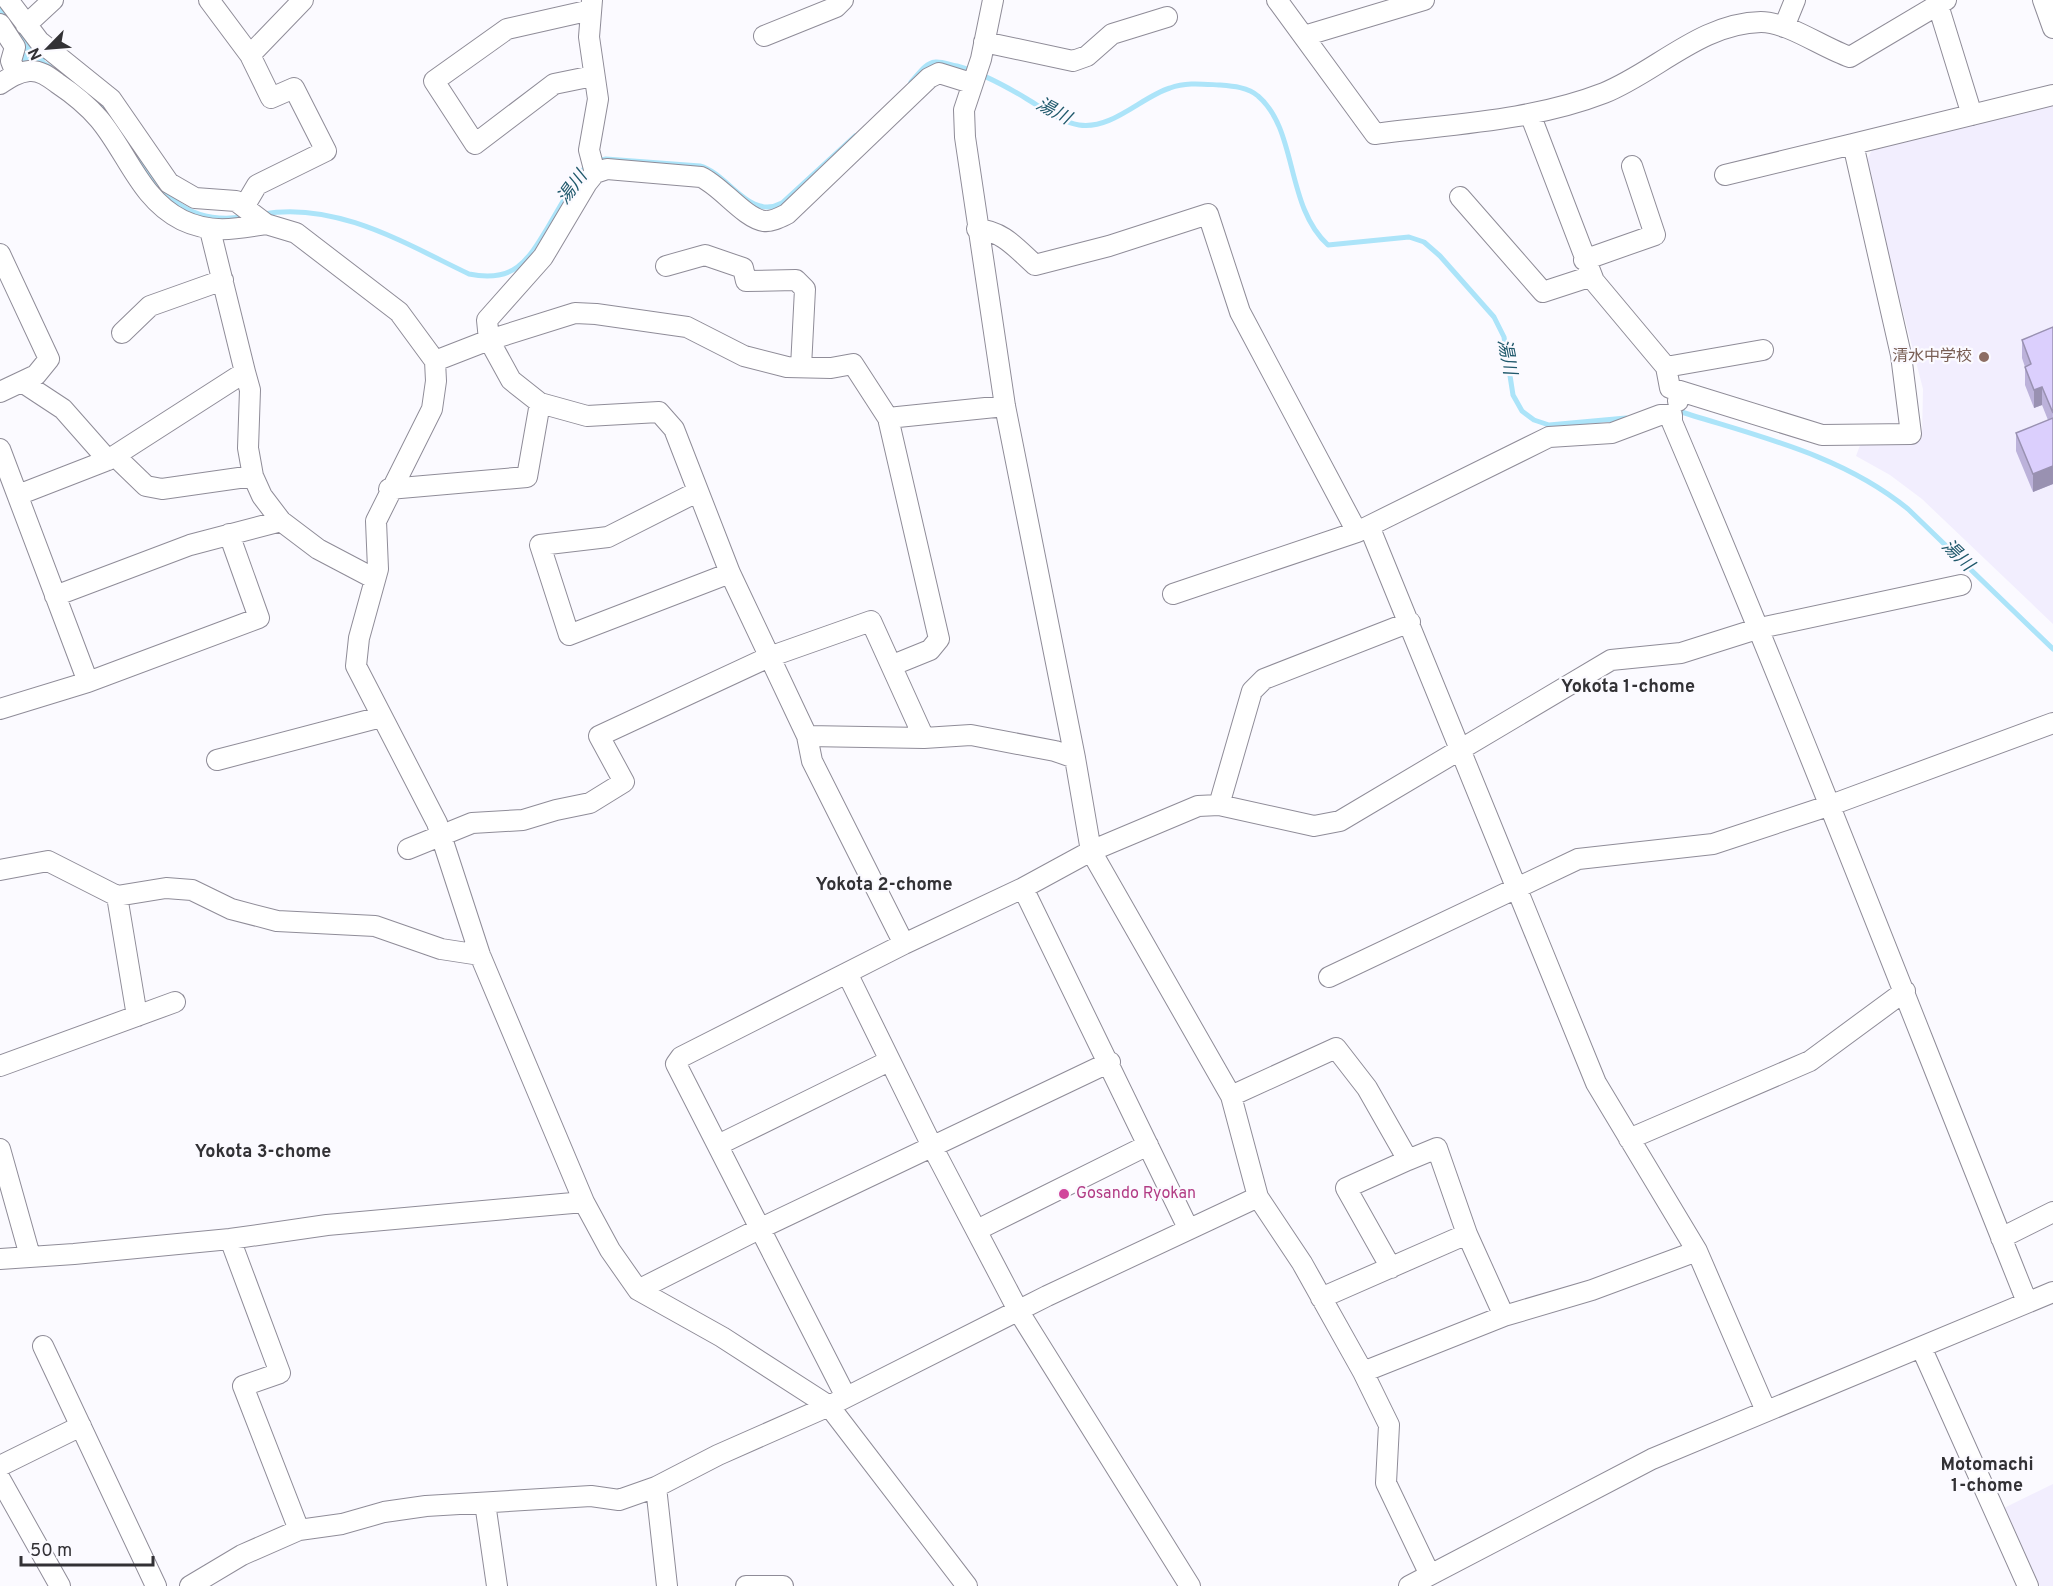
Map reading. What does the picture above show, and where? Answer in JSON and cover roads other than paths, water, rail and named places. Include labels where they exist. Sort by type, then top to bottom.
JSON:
[{"type":"street","points":[[8,0],[39,41],[111,99],[169,183],[195,198],[236,201],[266,224],[296,233],[399,312],[435,361],[436,381],[432,409],[389,489],[376,521],[378,569],[359,638],[356,666],[441,835],[480,956],[584,1202],[610,1250],[638,1290],[838,1402]]},
{"type":"street","points":[[26,25],[53,0]]},
{"type":"street","points":[[209,0],[250,55],[271,98],[294,88],[326,151],[257,185],[244,207]]},
{"type":"street","points":[[250,55],[303,0]]},
{"type":"street","points":[[764,36],[836,7],[843,0]]},
{"type":"street","points":[[993,0],[984,42],[964,111],[965,137],[1005,406],[1075,758],[1091,851],[1231,1096],[1258,1197],[1302,1263],[1363,1372],[1389,1425],[1386,1483],[1430,1575]]},
{"type":"street","points":[[1277,0],[1375,134],[1530,114],[1605,92],[1700,39],[1738,26],[1762,22],[1784,27],[1850,57],[1942,3],[1972,115]]},
{"type":"street","points":[[1304,36],[1424,0]]},
{"type":"street","points":[[1784,27],[1795,0]]},
{"type":"street","points":[[2043,0],[2053,28]]},
{"type":"street","points":[[593,76],[554,84],[475,144],[434,81],[507,29],[591,5],[589,37],[598,99],[589,150],[596,173]]},
{"type":"street","points":[[984,42],[1073,61],[1087,56],[1112,34],[1167,17]]},
{"type":"street","points":[[0,24],[15,47],[8,79],[30,71],[42,73],[75,95],[98,118],[147,191],[181,219],[210,230],[224,231],[266,224]]},
{"type":"street","points":[[904,944],[812,761],[807,736],[730,573],[674,429],[658,412],[587,416],[540,403],[511,380],[489,340],[487,320],[543,257],[587,183],[596,173],[608,168],[701,177],[711,181],[753,216],[765,221],[776,219],[787,214],[929,78],[939,73],[971,83]]},
{"type":"street","points":[[1725,174],[2053,95]]},
{"type":"street","points":[[1530,114],[1588,268],[1666,367],[1676,406],[1672,422],[1760,628],[2027,1302]]},
{"type":"street","points":[[1173,594],[1363,529],[1549,437],[1612,433],[1660,415],[1676,406],[1822,435],[1911,434],[1901,355],[1852,144]]},
{"type":"street","points":[[1460,197],[1543,292],[1655,235],[1632,166]]},
{"type":"street","points":[[977,229],[994,231],[1005,237],[1035,266],[1109,246],[1208,214],[1240,312],[1363,529],[1410,622],[1596,1083],[1697,1251],[1766,1411]]},
{"type":"street","points":[[210,230],[250,390],[248,448],[253,476],[262,496],[281,521],[318,549],[375,579]]},
{"type":"street","points":[[0,254],[7,286],[49,359],[36,375],[0,392]]},
{"type":"street","points":[[666,266],[705,255],[743,268],[746,281],[796,280],[805,289],[801,367]]},
{"type":"street","points":[[122,333],[150,306],[224,280]]},
{"type":"street","points":[[435,361],[489,340],[575,313],[687,327],[744,356],[787,367],[831,368],[853,364],[888,418],[939,639],[930,650],[893,665]]},
{"type":"street","points":[[1666,367],[1763,350]]},
{"type":"street","points":[[18,495],[112,458],[245,372]]},
{"type":"street","points":[[22,382],[63,409],[112,458],[146,486],[162,489],[253,476]]},
{"type":"street","points":[[389,489],[527,477],[540,403]]},
{"type":"street","points":[[888,418],[1005,406]]},
{"type":"street","points":[[0,449],[88,682]]},
{"type":"street","points":[[697,492],[608,537],[540,545],[569,635],[730,573]]},
{"type":"street","points":[[55,596],[190,545],[281,521]]},
{"type":"street","points":[[0,709],[88,682],[259,618],[229,534]]},
{"type":"street","points":[[967,1586],[838,1402],[759,1229],[676,1064],[681,1057],[904,944],[1023,888],[1091,851],[1198,806],[1220,805],[1314,826],[1340,821],[1611,660],[1681,653],[1760,628],[1961,585]]},
{"type":"street","points":[[408,849],[472,823],[523,820],[590,803],[624,782],[600,736],[769,657],[871,621],[893,665],[924,738]]},
{"type":"street","points":[[1220,805],[1252,691],[1264,679],[1410,622]]},
{"type":"street","points":[[217,760],[381,717]]},
{"type":"street","points":[[1329,977],[1578,859],[1713,844],[1831,805],[2053,723]]},
{"type":"street","points":[[807,736],[924,738],[971,735],[1054,751],[1075,758]]},
{"type":"street","points":[[0,870],[48,861],[117,896],[166,888],[192,890],[231,909],[277,921],[375,926],[441,949],[480,956]]},
{"type":"street","points":[[1023,888],[1110,1062],[1188,1228]]},
{"type":"street","points":[[117,896],[137,1016]]},
{"type":"street","points":[[847,973],[933,1148],[1019,1312],[1190,1586]]},
{"type":"street","points":[[1629,1139],[1810,1060],[1905,991]]},
{"type":"street","points":[[0,1066],[175,1002]]},
{"type":"street","points":[[1231,1096],[1336,1047],[1367,1088],[1408,1160]]},
{"type":"street","points":[[718,1145],[890,1061]]},
{"type":"street","points":[[638,1290],[759,1229],[1110,1062]]},
{"type":"street","points":[[976,1230],[1148,1145]]},
{"type":"street","points":[[1391,1268],[1346,1188],[1437,1148],[1467,1234],[1504,1316]]},
{"type":"street","points":[[0,1149],[30,1256]]},
{"type":"street","points":[[190,1586],[242,1555],[299,1530],[342,1524],[384,1512],[426,1506],[591,1496],[619,1500],[656,1487],[718,1455],[838,1402],[1188,1228],[1258,1197]]},
{"type":"street","points":[[0,1259],[230,1239],[327,1225],[584,1202]]},
{"type":"street","points":[[2001,1238],[2053,1212]]},
{"type":"street","points":[[1321,1298],[1467,1234]]},
{"type":"street","points":[[230,1239],[280,1373],[243,1386],[299,1530]]},
{"type":"street","points":[[1363,1372],[1504,1316],[1592,1290],[1697,1251]]},
{"type":"street","points":[[1409,1586],[1652,1459],[2053,1292]]},
{"type":"street","points":[[43,1346],[156,1586]]},
{"type":"street","points":[[1921,1347],[2028,1586]]},
{"type":"street","points":[[0,1466],[81,1426]]},
{"type":"street","points":[[0,1479],[60,1586]]},
{"type":"street","points":[[656,1487],[667,1586]]},
{"type":"street","points":[[485,1503],[497,1586]]},
{"type":"street","points":[[746,1586],[783,1586]]},
{"type":"waterway","name":"湯川","points":[[0,5],[30,54]]},
{"type":"waterway","name":"湯川","points":[[17,63],[30,54],[50,67]]},
{"type":"waterway","name":"湯川","points":[[911,82],[931,63],[940,62],[957,66],[993,80],[1059,118],[1079,125],[1103,123],[1159,92],[1182,85],[1224,85],[1250,91],[1258,96],[1271,111],[1280,128],[1305,210],[1314,229],[1328,245],[1409,237],[1424,242],[1440,256],[1494,317],[1504,337],[1513,395],[1522,411],[1534,420],[1549,425],[1626,418]]},
{"type":"waterway","name":"湯川","points":[[63,75],[105,109],[116,126]]},
{"type":"waterway","name":"湯川","points":[[597,161],[606,159],[700,166],[720,178],[749,201],[759,206],[770,207],[782,203],[855,136]]},
{"type":"waterway","name":"湯川","points":[[127,141],[150,175],[175,201],[207,216],[226,218],[248,216]]},
{"type":"waterway","name":"湯川","points":[[263,214],[290,212],[344,219],[395,238],[469,274],[497,275],[518,267],[526,260],[581,171],[589,166]]},
{"type":"waterway","name":"湯川","points":[[1675,410],[1767,438],[1826,460],[1882,490],[1908,509],[2053,649]]},
{"type":"place","name":"清水中学校","points":[[1984,357]]},
{"type":"place","name":"Gosando Ryokan","points":[[1064,1194]]},
{"type":"district","name":"Yokota 1-chome","points":[[1628,687]]},
{"type":"district","name":"Yokota 2-chome","points":[[884,885]]},
{"type":"district","name":"Yokota 3-chome","points":[[263,1152]]},
{"type":"district","name":"Motomachi 1-chome","points":[[1987,1475]]}]
